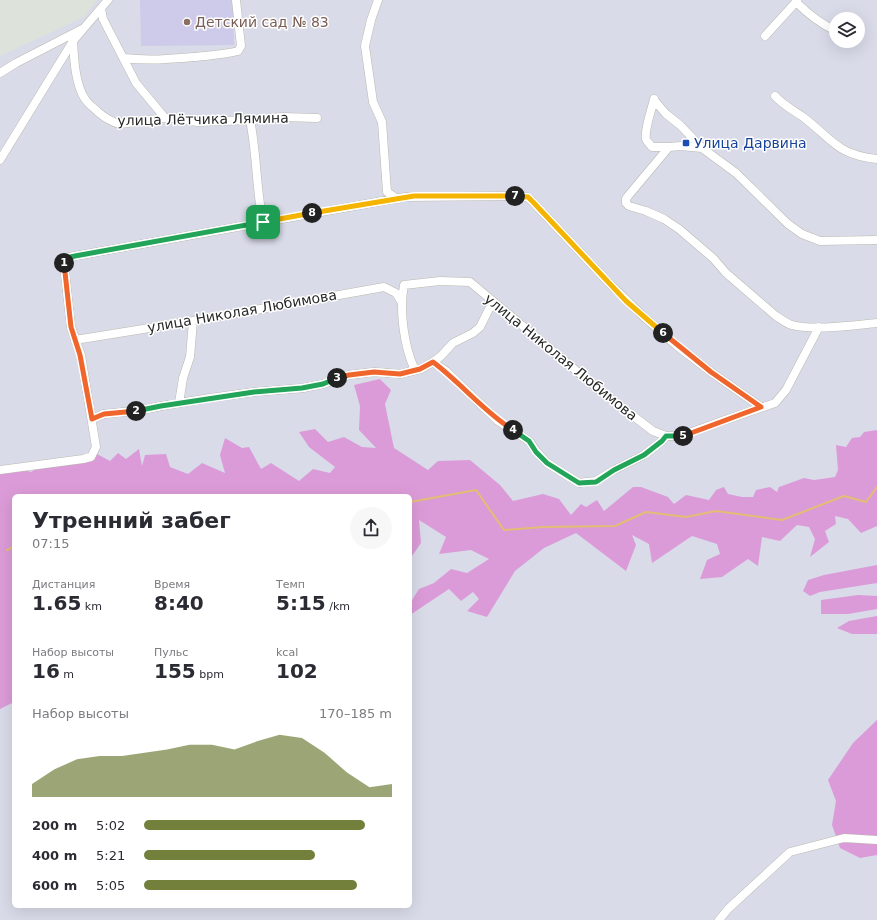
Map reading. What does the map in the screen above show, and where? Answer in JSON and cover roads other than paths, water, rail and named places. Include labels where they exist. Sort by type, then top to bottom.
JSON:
[{"type":"street","points":[[0,160],[73,41],[108,0]]},
{"type":"street","points":[[124,58],[146,60],[168,59],[238,51],[241,46],[236,0]]},
{"type":"street","points":[[376,202],[384,196],[386,187],[386,157],[382,122],[373,102],[364,46],[378,0]]},
{"type":"street","points":[[764,36],[797,1],[811,16],[829,27]]},
{"type":"street","points":[[101,9],[102,19],[136,83],[165,118]]},
{"type":"street","points":[[0,73],[16,63],[84,28]]},
{"type":"street","name":"улица Лётчика Лямина","points":[[73,41],[74,62],[80,89],[85,100],[113,122],[120,124],[165,118],[197,122],[283,117],[317,118]]},
{"type":"street","points":[[775,96],[782,104],[802,117],[842,150],[862,157],[877,159]]},
{"type":"street","points":[[702,148],[681,146],[652,147],[646,138],[654,100],[666,114],[702,148],[736,173],[788,224],[810,238],[830,242],[877,240]]},
{"type":"street","points":[[250,120],[254,136],[260,208],[263,222]]},
{"type":"street","points":[[669,147],[628,196],[626,199],[628,206],[646,211],[664,219],[680,229],[713,258],[726,273],[776,316],[793,326],[819,327],[877,323]]},
{"type":"street","points":[[386,187],[387,192],[398,199]]},
{"type":"street","points":[[0,470],[91,457],[96,447],[80,355],[71,327],[64,264],[66,258],[414,196],[528,197],[613,287],[644,317],[677,346],[761,407]]},
{"type":"street","name":"улица Николая Любимова","points":[[402,303],[404,285],[440,281],[470,282],[603,393],[653,431],[666,436]]},
{"type":"street","name":"улица Николая Любимова","points":[[75,340],[154,326],[193,321],[384,287],[396,293],[402,303]]},
{"type":"street","points":[[402,303],[405,341],[415,370]]},
{"type":"street","points":[[92,419],[104,414],[143,410],[178,403],[254,392],[302,388],[323,384],[349,375],[374,372],[400,374],[420,369],[441,356],[453,343],[477,330],[482,324],[487,312],[495,304]]},
{"type":"street","points":[[178,403],[183,378],[190,357],[193,321]]},
{"type":"street","points":[[433,362],[446,371],[498,421],[529,441],[536,452],[547,463],[579,483],[596,482],[614,470],[644,455],[666,436],[681,436],[775,403],[786,390],[819,327]]},
{"type":"street","points":[[719,920],[728,909],[790,852],[844,838],[877,840]]},
{"type":"waterway","points":[[412,502],[476,490],[504,530],[543,527],[615,526],[646,512],[686,517],[716,511],[782,520],[844,496],[866,502],[877,487]]},
{"type":"waterway","points":[[7,550],[12,548]]},
{"type":"place","name":"Детский сад № 83","points":[[187,22]]},
{"type":"place","name":"Улица Дарвина","points":[[686,143]]}]
